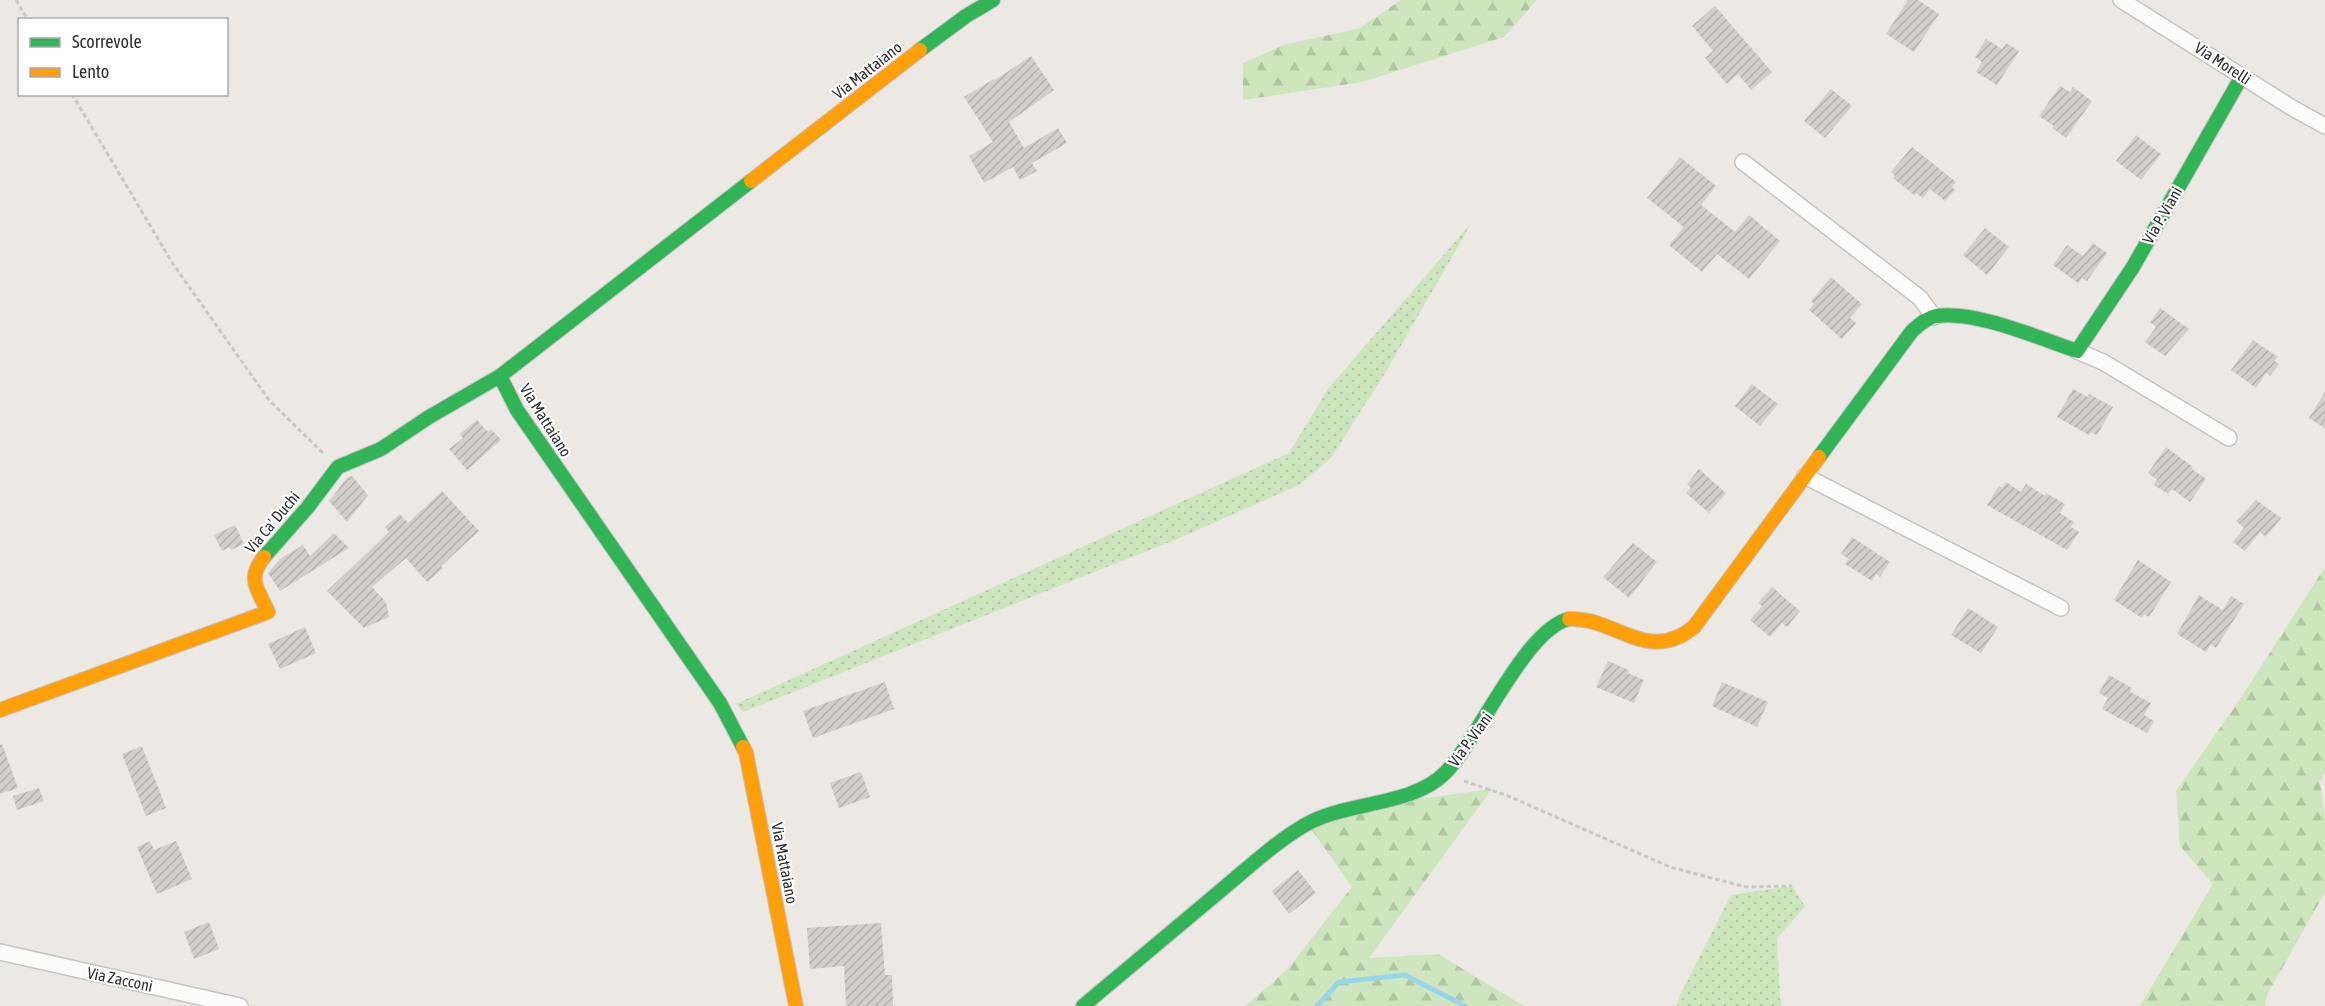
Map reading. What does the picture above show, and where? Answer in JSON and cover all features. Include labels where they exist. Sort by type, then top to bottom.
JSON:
[{"type":"street","name":"Via Mattaiano","points":[[796,1006],[746,753],[720,703],[517,410],[500,376],[560,332],[905,61],[966,16],[993,0]]},
{"type":"street","name":"Via Morelli","points":[[2121,0],[2289,106],[2325,126]]},
{"type":"street","name":"Via P. Viani","points":[[2077,351],[2133,267],[2242,76]]},
{"type":"street","points":[[1743,162],[1920,298],[1934,316],[1976,319],[2077,351],[2103,362],[2229,438]]},
{"type":"street","name":"Via P. Viani","points":[[1083,1006],[1285,837],[1326,814],[1423,788],[1442,776],[1461,756],[1531,649],[1555,624],[1565,619],[1586,621],[1635,638],[1668,642],[1679,638],[1695,627],[1912,331],[1921,322],[1934,316]]},
{"type":"street","points":[[338,467],[381,449],[429,417],[500,376]]},
{"type":"street","name":"Via Ca' Duchi","points":[[0,710],[268,612],[254,580],[255,568],[308,507],[338,467]]},
{"type":"street","points":[[1805,476],[2061,608]]},
{"type":"street","name":"Via Zacconi","points":[[0,952],[240,1006]]},
{"type":"path","points":[[16,0],[27,18]]},
{"type":"path","points":[[73,96],[173,264],[269,400],[338,467]]},
{"type":"path","points":[[1442,776],[1492,789],[1650,858],[1701,876],[1746,887],[1792,886]]},
{"type":"green space","points":[[1401,0],[1537,0],[1504,37],[1362,82],[1243,100],[1243,63],[1286,44],[1358,29]]},
{"type":"green space","points":[[1472,222],[1387,370],[1331,458],[1299,485],[1177,539],[743,712],[736,704],[1289,453],[1328,389]]},
{"type":"green space","points":[[2325,567],[2325,772],[2320,782],[2325,816],[2325,892],[2267,995],[2265,1006],[2140,1006],[2213,884],[2180,846],[2176,791],[2238,702]]},
{"type":"green space","points":[[1492,789],[1369,958],[1438,954],[1524,1006],[1245,1006],[1287,970],[1352,887],[1307,823],[1350,808]]},
{"type":"green space","points":[[1792,886],[1805,906],[1777,939],[1782,1006],[1677,1006],[1680,995],[1731,895]]},
{"type":"building","points":[[1908,0],[1918,0],[1939,14],[1914,52],[1886,34]]},
{"type":"building","points":[[1715,6],[1772,72],[1751,90],[1738,74],[1727,84],[1705,58],[1713,51],[1692,26]]},
{"type":"building","points":[[1986,39],[2002,49],[2006,43],[2019,51],[1997,85],[1976,72],[1982,62],[1975,57]]},
{"type":"building","points":[[1031,56],[1054,90],[1009,122],[1024,148],[1058,128],[1067,143],[1032,163],[1037,171],[1020,180],[1013,167],[984,183],[969,156],[993,142],[964,97]]},
{"type":"building","points":[[2060,86],[2070,92],[2073,87],[2092,101],[2066,138],[2039,116]]},
{"type":"building","points":[[1831,89],[1852,106],[1825,138],[1804,121]]},
{"type":"building","points":[[2136,135],[2161,154],[2141,180],[2116,161]]},
{"type":"building","points":[[1912,147],[1956,182],[1952,187],[1955,190],[1945,201],[1930,189],[1923,198],[1916,193],[1914,195],[1893,178],[1895,176],[1891,172]]},
{"type":"building","points":[[1680,157],[1716,186],[1701,205],[1735,232],[1749,215],[1780,241],[1749,279],[1717,254],[1702,272],[1669,245],[1684,227],[1647,198]]},
{"type":"building","points":[[1985,228],[2009,247],[1987,275],[1963,255]]},
{"type":"building","points":[[2093,243],[2107,253],[2087,281],[2082,278],[2078,283],[2053,265],[2067,245],[2083,256]]},
{"type":"building","points":[[1831,277],[1862,304],[1850,318],[1856,323],[1842,339],[1809,310],[1814,304],[1811,301]]},
{"type":"building","points":[[2160,308],[2189,329],[2165,356],[2145,342],[2156,327],[2150,322]]},
{"type":"building","points":[[2253,340],[2278,357],[2274,361],[2279,364],[2270,376],[2266,373],[2256,388],[2231,370]]},
{"type":"building","points":[[1752,384],[1778,404],[1760,426],[1735,406]]},
{"type":"building","points":[[2073,389],[2088,397],[2089,394],[2113,407],[2097,435],[2091,432],[2089,435],[2057,417]]},
{"type":"building","points":[[2325,392],[2325,428],[2309,418]]},
{"type":"building","points":[[477,420],[488,432],[491,429],[501,440],[467,470],[449,449],[463,438],[460,434]]},
{"type":"building","points":[[2166,447],[2206,479],[2190,502],[2172,489],[2168,494],[2154,485],[2157,480],[2148,473]]},
{"type":"building","points":[[1699,469],[1726,493],[1709,513],[1686,493],[1691,488],[1687,484]]},
{"type":"building","points":[[352,476],[368,495],[347,522],[329,501],[347,478]]},
{"type":"building","points":[[2006,482],[2021,492],[2026,484],[2045,496],[2046,493],[2065,504],[2060,513],[2074,522],[2071,527],[2079,532],[2067,550],[1987,505],[1999,486],[2002,488]]},
{"type":"building","points":[[442,491],[479,531],[427,582],[406,558],[372,587],[386,602],[389,617],[364,628],[327,591],[389,532],[385,527],[400,514],[408,523]]},
{"type":"building","points":[[2256,500],[2281,518],[2266,537],[2260,532],[2245,551],[2233,542],[2244,528],[2236,521]]},
{"type":"building","points":[[235,525],[244,544],[222,551],[214,535]]},
{"type":"building","points":[[334,533],[349,548],[280,591],[268,573],[280,559],[303,545],[310,556]]},
{"type":"building","points":[[1852,537],[1890,562],[1880,577],[1876,574],[1872,581],[1845,564],[1849,559],[1841,554]]},
{"type":"building","points":[[1633,543],[1657,562],[1629,598],[1603,577]]},
{"type":"building","points":[[2138,560],[2171,582],[2149,617],[2144,614],[2142,618],[2114,600]]},
{"type":"building","points":[[1772,587],[1800,611],[1787,627],[1782,623],[1770,637],[1750,620],[1762,606],[1758,603]]},
{"type":"building","points":[[2199,595],[2223,610],[2231,596],[2244,604],[2216,648],[2211,644],[2206,652],[2177,634]]},
{"type":"building","points":[[1968,608],[1998,627],[1981,653],[1951,635]]},
{"type":"building","points":[[305,627],[316,653],[280,669],[268,644]]},
{"type":"building","points":[[1608,661],[1629,670],[1628,673],[1644,680],[1634,703],[1596,687]]},
{"type":"building","points":[[2109,675],[2132,688],[2130,692],[2151,703],[2144,715],[2154,721],[2147,733],[2102,709],[2108,698],[2099,693]]},
{"type":"building","points":[[885,682],[894,709],[813,738],[803,711]]},
{"type":"building","points":[[1722,682],[1768,702],[1757,727],[1712,706]]},
{"type":"building","points":[[2,744],[18,788],[0,794],[0,745]]},
{"type":"building","points":[[142,746],[166,808],[146,816],[122,754]]},
{"type":"building","points":[[861,772],[870,797],[839,808],[830,783]]},
{"type":"building","points":[[39,788],[44,801],[17,810],[13,796]]},
{"type":"building","points":[[150,841],[154,850],[176,841],[192,879],[157,894],[137,847]]},
{"type":"building","points":[[1298,870],[1316,893],[1289,914],[1272,891]]},
{"type":"building","points":[[209,922],[219,949],[194,959],[184,932]]},
{"type":"building","points":[[881,923],[885,975],[892,975],[893,1006],[846,1006],[844,966],[810,969],[807,928]]},
{"type":"waterway","points":[[1317,1006],[1339,982],[1405,975],[1465,1006]]},
{"type":"traffic: fast","points":[[920,50],[966,16],[993,0]]},
{"type":"traffic: fast","points":[[1819,457],[1912,331],[1929,318],[1952,315],[1988,321],[2077,351],[2133,267],[2242,76]]},
{"type":"traffic: fast","points":[[264,557],[308,507],[338,467],[381,449],[429,417],[500,376],[751,181]]},
{"type":"traffic: fast","points":[[500,376],[517,410],[720,703],[743,747]]},
{"type":"traffic: fast","points":[[1083,1006],[1294,832],[1321,817],[1415,792],[1431,784],[1445,773],[1473,736],[1519,663],[1552,627],[1569,619]]},
{"type":"traffic: slow","points":[[751,181],[920,50]]},
{"type":"traffic: slow","points":[[1569,619],[1586,620],[1646,641],[1661,642],[1677,637],[1694,627],[1819,457]]},
{"type":"traffic: slow","points":[[0,710],[268,612],[255,584],[256,572],[264,557]]},
{"type":"traffic: slow","points":[[743,747],[796,1006]]}]
